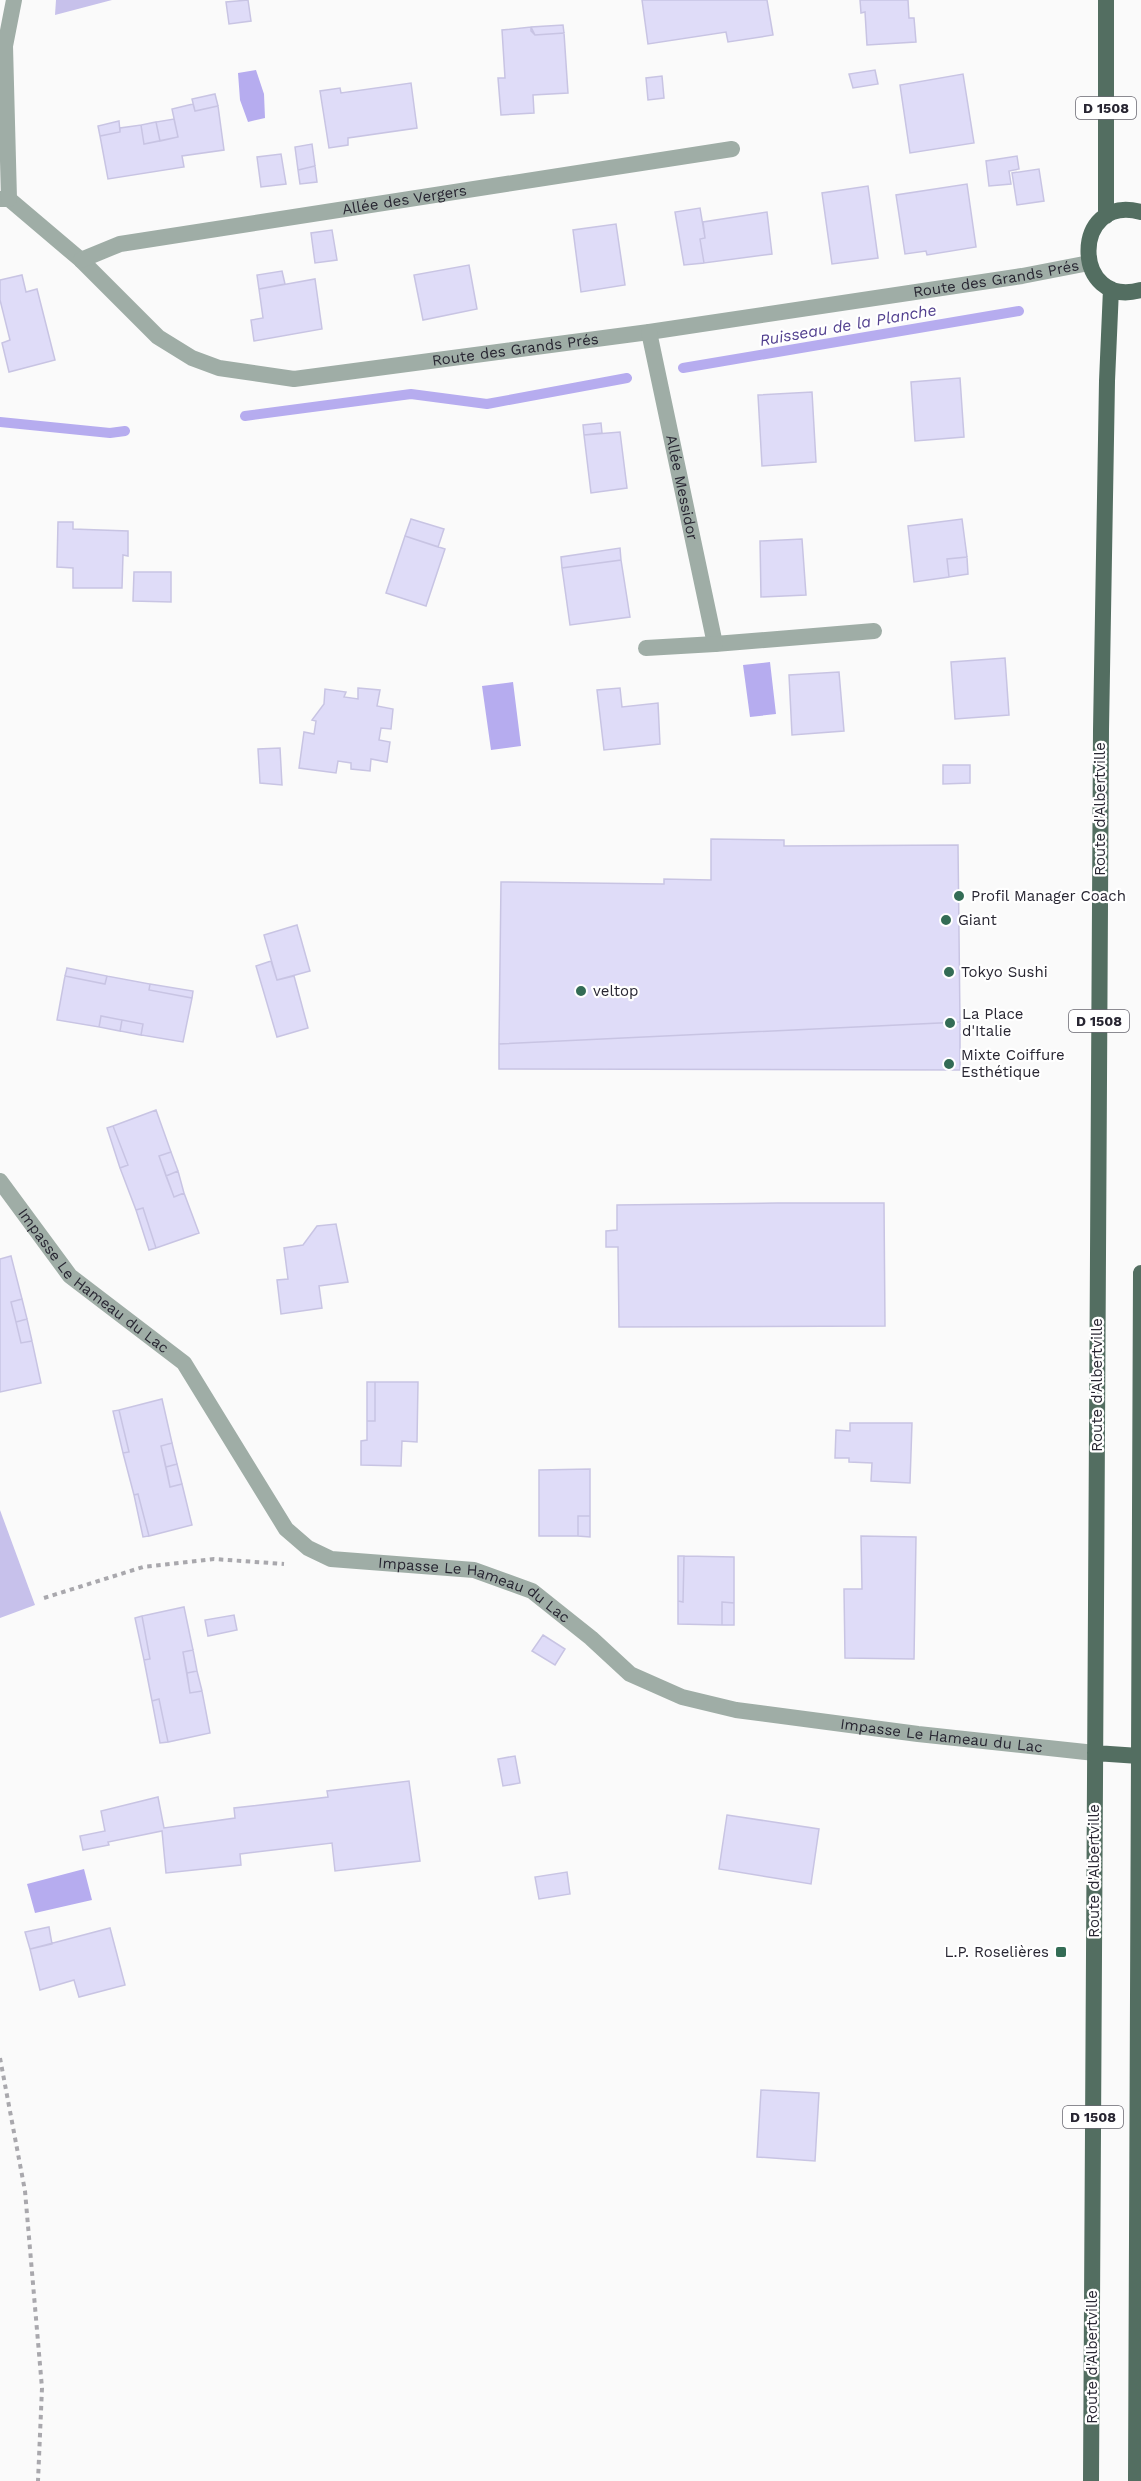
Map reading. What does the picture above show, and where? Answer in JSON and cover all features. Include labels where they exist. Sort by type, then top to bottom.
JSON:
[{"type":"main road","name":"D 1508","points":[[1106,0],[1106,216]]},
{"type":"main road","points":[[1141,212],[1124,210],[1106,216],[1096,225],[1089,237],[1087,249],[1093,274],[1111,289],[1129,292],[1141,290]]},
{"type":"main road","name":"Route d'Albertville","points":[[1091,2481],[1101,730],[1107,381],[1111,289]]},
{"type":"main road","name":"D 1508","points":[[1136,2481],[1141,1273]]},
{"type":"main road","points":[[1095,1753],[1139,1756]]},
{"type":"street","points":[[5,199],[5,46],[14,0]]},
{"type":"street","name":"Allée des Vergers","points":[[81,260],[120,244],[732,149]]},
{"type":"street","name":"Route des Grands Prés","points":[[5,199],[81,260],[158,337],[192,358],[219,368],[294,379],[649,332],[1022,276],[1089,263]]},
{"type":"street","name":"Allée Messidor","points":[[649,332],[715,644]]},
{"type":"street","points":[[646,648],[874,631]]},
{"type":"street","name":"Impasse Le Hameau du Lac","points":[[0,1182],[70,1276],[184,1363],[286,1529],[308,1548],[331,1558],[474,1570],[532,1591],[591,1638],[630,1674],[682,1697],[736,1710],[918,1734],[1095,1753]]},
{"type":"path","points":[[44,1598],[143,1567],[214,1559],[284,1564],[308,1548]]},
{"type":"path","points":[[0,2058],[25,2191],[42,2388],[38,2481]]},
{"type":"shaded area","points":[[56,0],[112,0],[55,15]]},
{"type":"shaded area","points":[[256,70],[264,94],[265,118],[248,122],[240,100],[238,73]]},
{"type":"shaded area","points":[[770,662],[776,714],[750,717],[743,665]]},
{"type":"shaded area","points":[[513,682],[521,746],[491,750],[482,686]]},
{"type":"shaded area","points":[[0,1510],[35,1605],[0,1618]]},
{"type":"shaded area","points":[[84,1869],[92,1900],[35,1913],[27,1884]]},
{"type":"building","points":[[248,0],[251,21],[229,24],[226,2]]},
{"type":"building","points":[[642,0],[767,0],[773,35],[728,42],[726,32],[648,44]]},
{"type":"building","points":[[860,0],[908,0],[909,18],[914,18],[916,42],[867,45],[865,12],[861,13]]},
{"type":"building","points":[[563,25],[564,33],[535,35],[531,31],[531,27]]},
{"type":"building","points":[[531,27],[535,35],[564,33],[568,93],[533,95],[534,113],[501,115],[498,78],[505,78],[502,30]]},
{"type":"building","points":[[875,70],[878,84],[853,88],[849,74]]},
{"type":"building","points":[[963,74],[974,143],[910,153],[900,85]]},
{"type":"building","points":[[662,76],[664,98],[648,100],[646,78]]},
{"type":"building","points":[[411,83],[417,128],[348,138],[348,145],[329,148],[320,91],[340,88],[341,93]]},
{"type":"building","points":[[215,94],[218,106],[195,111],[192,99]]},
{"type":"building","points":[[193,104],[195,111],[218,106],[224,150],[182,156],[184,167],[108,179],[100,136],[120,132],[120,128],[141,125],[144,144],[178,137],[172,109]]},
{"type":"building","points":[[174,119],[178,137],[160,141],[156,122]]},
{"type":"building","points":[[119,121],[120,132],[100,136],[98,126]]},
{"type":"building","points":[[156,122],[160,141],[144,144],[141,125]]},
{"type":"building","points":[[312,144],[315,166],[298,170],[295,147]]},
{"type":"building","points":[[281,154],[286,184],[261,187],[257,157]]},
{"type":"building","points":[[1017,156],[1019,169],[1009,171],[1011,184],[989,186],[986,161]]},
{"type":"building","points":[[315,166],[317,182],[300,184],[298,170]]},
{"type":"building","points":[[1039,169],[1044,201],[1017,205],[1012,173]]},
{"type":"building","points":[[967,184],[976,247],[927,255],[926,251],[905,254],[896,195]]},
{"type":"building","points":[[868,186],[878,258],[832,264],[822,193]]},
{"type":"building","points":[[700,208],[705,238],[700,239],[704,263],[684,265],[675,212]]},
{"type":"building","points":[[767,212],[772,254],[704,263],[700,239],[705,238],[703,222]]},
{"type":"building","points":[[616,224],[625,285],[581,292],[573,230]]},
{"type":"building","points":[[332,230],[337,260],[315,263],[311,233]]},
{"type":"building","points":[[469,265],[477,309],[423,320],[414,275]]},
{"type":"building","points":[[282,271],[285,284],[259,289],[257,275]]},
{"type":"building","points":[[22,275],[26,292],[37,289],[55,360],[9,372],[2,343],[10,340],[0,300],[0,280]]},
{"type":"building","points":[[315,279],[322,329],[254,341],[251,320],[263,318],[259,289]]},
{"type":"building","points":[[960,378],[964,437],[915,441],[911,382]]},
{"type":"building","points":[[812,392],[816,462],[762,466],[758,395]]},
{"type":"building","points":[[601,423],[602,433],[584,435],[583,425]]},
{"type":"building","points":[[620,432],[627,488],[591,493],[584,435]]},
{"type":"building","points":[[411,519],[444,529],[438,547],[405,536]]},
{"type":"building","points":[[962,519],[967,557],[947,559],[949,577],[914,582],[908,526]]},
{"type":"building","points":[[58,522],[73,522],[73,529],[128,531],[128,556],[123,555],[122,588],[73,588],[73,568],[57,567]]},
{"type":"building","points":[[405,536],[445,549],[426,606],[386,593]]},
{"type":"building","points":[[802,539],[806,595],[761,597],[760,541]]},
{"type":"building","points":[[620,548],[621,560],[562,568],[561,557]]},
{"type":"building","points":[[967,557],[968,574],[949,577],[947,559]]},
{"type":"building","points":[[621,560],[630,617],[570,625],[562,568]]},
{"type":"building","points":[[134,572],[171,572],[171,602],[133,601]]},
{"type":"building","points":[[1005,658],[1009,715],[955,719],[951,662]]},
{"type":"building","points":[[839,672],[844,731],[792,735],[789,675]]},
{"type":"building","points":[[358,688],[380,690],[377,706],[393,709],[391,729],[381,728],[379,740],[390,742],[387,762],[371,759],[370,771],[351,769],[351,763],[338,761],[336,773],[299,768],[304,732],[314,734],[316,721],[312,720],[324,704],[325,689],[346,692],[344,697],[358,699]]},
{"type":"building","points":[[620,688],[622,707],[658,703],[660,744],[604,750],[597,690]]},
{"type":"building","points":[[280,748],[282,785],[260,783],[258,749]]},
{"type":"building","points":[[943,765],[970,765],[970,783],[943,784]]},
{"type":"building","points":[[711,839],[784,840],[784,846],[958,845],[960,1022],[499,1044],[501,882],[664,884],[664,879],[711,880]]},
{"type":"building","points":[[297,925],[310,971],[277,980],[264,935]]},
{"type":"building","points":[[271,961],[277,980],[294,976],[308,1028],[277,1037],[256,966]]},
{"type":"building","points":[[67,968],[107,976],[105,984],[65,976]]},
{"type":"building","points":[[65,976],[105,984],[107,976],[150,984],[149,990],[192,998],[183,1042],[141,1035],[143,1024],[101,1016],[99,1027],[57,1020]]},
{"type":"building","points":[[150,984],[193,991],[192,998],[149,990]]},
{"type":"building","points":[[101,1016],[122,1020],[120,1031],[99,1027]]},
{"type":"building","points":[[122,1020],[143,1024],[141,1035],[120,1031]]},
{"type":"building","points":[[960,1022],[960,1070],[499,1069],[499,1044]]},
{"type":"building","points":[[156,1110],[171,1152],[159,1156],[174,1197],[184,1193],[199,1233],[156,1248],[143,1208],[136,1210],[120,1168],[128,1165],[113,1126]]},
{"type":"building","points":[[113,1126],[128,1165],[120,1168],[107,1128]]},
{"type":"building","points":[[171,1152],[178,1171],[166,1176],[159,1156]]},
{"type":"building","points":[[178,1171],[184,1193],[174,1197],[166,1176]]},
{"type":"building","points":[[884,1203],[885,1326],[619,1327],[618,1247],[606,1247],[606,1231],[617,1230],[617,1205]]},
{"type":"building","points":[[143,1208],[156,1248],[149,1250],[136,1210]]},
{"type":"building","points":[[336,1224],[348,1282],[319,1286],[322,1308],[281,1314],[277,1280],[288,1279],[284,1248],[303,1245],[317,1226]]},
{"type":"building","points":[[11,1256],[22,1299],[11,1302],[21,1343],[32,1341],[41,1383],[0,1392],[0,1259]]},
{"type":"building","points":[[22,1299],[27,1319],[16,1322],[11,1302]]},
{"type":"building","points":[[27,1319],[32,1341],[21,1343],[16,1322]]},
{"type":"building","points":[[367,1382],[375,1382],[375,1421],[367,1421]]},
{"type":"building","points":[[375,1382],[418,1382],[417,1442],[402,1441],[401,1466],[361,1465],[361,1441],[367,1440],[367,1421],[375,1421]]},
{"type":"building","points":[[162,1399],[172,1443],[161,1446],[170,1487],[182,1484],[192,1525],[149,1536],[138,1494],[134,1495],[123,1453],[129,1452],[119,1410]]},
{"type":"building","points":[[119,1410],[129,1452],[123,1453],[113,1411]]},
{"type":"building","points":[[850,1423],[912,1423],[910,1483],[871,1481],[872,1463],[849,1462],[849,1458],[835,1458],[836,1430],[850,1431]]},
{"type":"building","points":[[172,1443],[177,1464],[166,1467],[161,1446]]},
{"type":"building","points":[[177,1464],[182,1484],[170,1487],[166,1467]]},
{"type":"building","points":[[590,1469],[590,1516],[578,1516],[578,1536],[539,1536],[539,1470]]},
{"type":"building","points":[[138,1494],[149,1536],[143,1537],[134,1495]]},
{"type":"building","points":[[578,1516],[590,1516],[590,1537],[578,1536]]},
{"type":"building","points":[[861,1536],[916,1537],[914,1659],[845,1658],[844,1589],[862,1589]]},
{"type":"building","points":[[678,1556],[684,1556],[683,1602],[678,1601]]},
{"type":"building","points":[[684,1556],[734,1557],[734,1603],[722,1602],[722,1625],[678,1624],[678,1601],[683,1602]]},
{"type":"building","points":[[722,1602],[734,1603],[734,1625],[722,1625]]},
{"type":"building","points":[[184,1607],[193,1650],[183,1652],[190,1693],[202,1691],[210,1733],[168,1742],[159,1699],[152,1701],[144,1660],[150,1659],[142,1616]]},
{"type":"building","points":[[234,1615],[237,1630],[208,1636],[205,1620]]},
{"type":"building","points":[[142,1616],[150,1659],[144,1660],[135,1618]]},
{"type":"building","points":[[543,1635],[565,1649],[555,1665],[532,1651]]},
{"type":"building","points":[[193,1650],[197,1671],[187,1673],[183,1652]]},
{"type":"building","points":[[197,1671],[202,1691],[190,1693],[187,1673]]},
{"type":"building","points":[[159,1699],[168,1742],[160,1743],[152,1701]]},
{"type":"building","points":[[515,1756],[520,1783],[503,1786],[498,1759]]},
{"type":"building","points":[[409,1781],[420,1861],[335,1871],[332,1843],[240,1854],[241,1865],[166,1873],[162,1831],[108,1842],[109,1845],[83,1850],[80,1836],[105,1831],[101,1811],[158,1797],[164,1828],[235,1818],[234,1808],[328,1797],[327,1791]]},
{"type":"building","points":[[727,1815],[819,1829],[811,1884],[719,1869]]},
{"type":"building","points":[[567,1872],[570,1894],[539,1899],[535,1877]]},
{"type":"building","points":[[49,1927],[52,1944],[30,1949],[25,1932]]},
{"type":"building","points":[[110,1928],[125,1985],[79,1997],[74,1980],[40,1990],[30,1949]]},
{"type":"building","points":[[761,2090],[819,2093],[815,2161],[757,2157]]},
{"type":"waterway","name":"Ruisseau de la Planche","points":[[683,368],[1019,311]]},
{"type":"waterway","name":"Ruisseau de la Planche","points":[[245,416],[411,394],[487,404],[627,378]]},
{"type":"waterway","name":"Ruisseau de la Planche","points":[[0,422],[110,433],[125,431]]},
{"type":"place","name":"Profil Manager Coach","points":[[959,896]]},
{"type":"place","name":"Giant","points":[[946,920]]},
{"type":"place","name":"Tokyo Sushi","points":[[949,972]]},
{"type":"place","name":"veltop","points":[[581,991]]},
{"type":"place","name":"La Place d'Italie","points":[[950,1023]]},
{"type":"place","name":"Mixte Coiffure Esthétique","points":[[949,1064]]},
{"type":"place","name":"L.P. Roselières","points":[[1061,1952]]}]
